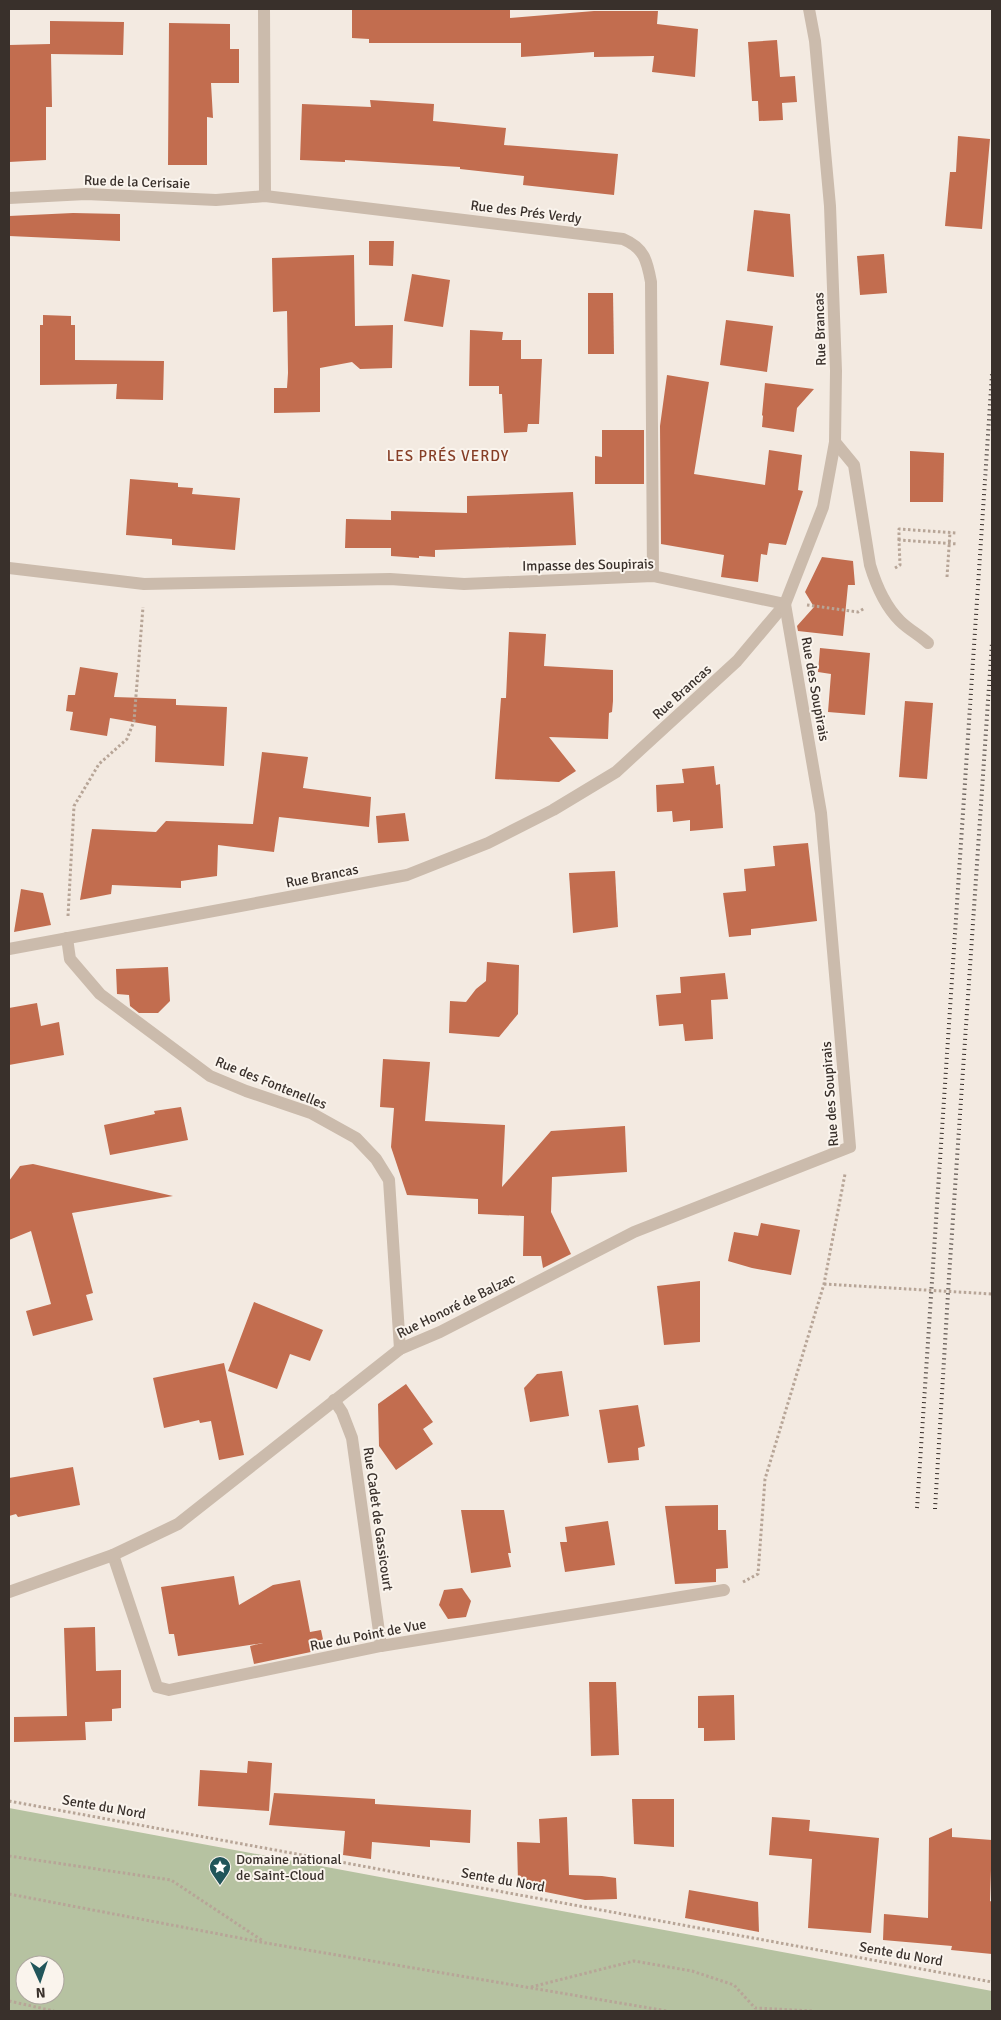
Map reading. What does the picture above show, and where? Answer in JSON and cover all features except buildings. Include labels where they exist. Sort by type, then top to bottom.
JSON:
[{"type":"street","points":[[264,9],[265,196]]},
{"type":"street","name":"Rue Brancas","points":[[9,950],[407,875],[488,843],[553,810],[616,772],[737,661],[785,604],[823,507],[835,442],[836,371],[830,206],[815,41],[810,9]]},
{"type":"street","name":"Rue de la Cerisaie","points":[[9,198],[86,194],[216,200],[265,196]]},
{"type":"street","name":"Rue des Prés Verdy","points":[[265,196],[622,238],[636,245],[649,269],[651,282],[652,576]]},
{"type":"street","points":[[835,442],[854,465],[870,565],[875,580],[884,599],[900,621],[928,642]]},
{"type":"street","name":"Impasse des Soupirais","points":[[9,568],[144,584],[390,579],[464,584],[652,576],[785,604]]},
{"type":"street","name":"Rue des Soupirais","points":[[785,604],[821,813],[850,1147]]},
{"type":"street","name":"Rue des Fontenelles","points":[[66,938],[70,960],[100,994],[210,1076],[246,1091],[311,1113],[356,1138],[376,1159],[389,1180],[400,1349]]},
{"type":"street","name":"Rue Honoré de Balzac","points":[[113,1555],[178,1524],[400,1349],[440,1332],[634,1232],[850,1147]]},
{"type":"street","name":"Rue Cadet de Gassicourt","points":[[334,1400],[342,1412],[352,1438],[381,1646]]},
{"type":"street","points":[[9,1592],[113,1555]]},
{"type":"street","name":"Rue du Point de Vue","points":[[113,1555],[157,1687],[169,1690],[381,1646],[724,1590]]},
{"type":"path","points":[[899,546],[899,529],[957,533]]},
{"type":"path","points":[[947,577],[950,532]]},
{"type":"path","points":[[899,540],[958,544]]},
{"type":"path","points":[[66,938],[74,806],[99,764],[127,739],[134,721],[144,584]]},
{"type":"path","points":[[807,605],[858,612]]},
{"type":"path","name":"Rue des Soupirais","points":[[758,1574],[765,1479],[824,1284],[850,1147]]},
{"type":"path","points":[[824,1284],[992,1294]]},
{"type":"path","name":"Sente du Nord","points":[[9,1800],[992,1982]]},
{"type":"path","points":[[9,1856],[171,1880],[266,1943]]},
{"type":"path","points":[[9,1894],[266,1943],[666,2011]]},
{"type":"path","points":[[530,1988],[634,1961],[692,1970],[734,1986],[755,2008],[814,2011]]},
{"type":"path","points":[[9,2001],[54,2011]]},
{"type":"green space","name":"Domaine national de Saint-Cloud","points":[[9,1808],[992,1991],[992,2011],[9,2011]]},
{"type":"railway","points":[[917,1508],[992,374]]},
{"type":"railway","points":[[935,1509],[992,642]]},
{"type":"place","name":"Domaine national de Saint-Cloud","points":[[220,1886]]},
{"type":"district","name":"LES PRÉS VERDY","points":[[448,456]]}]
